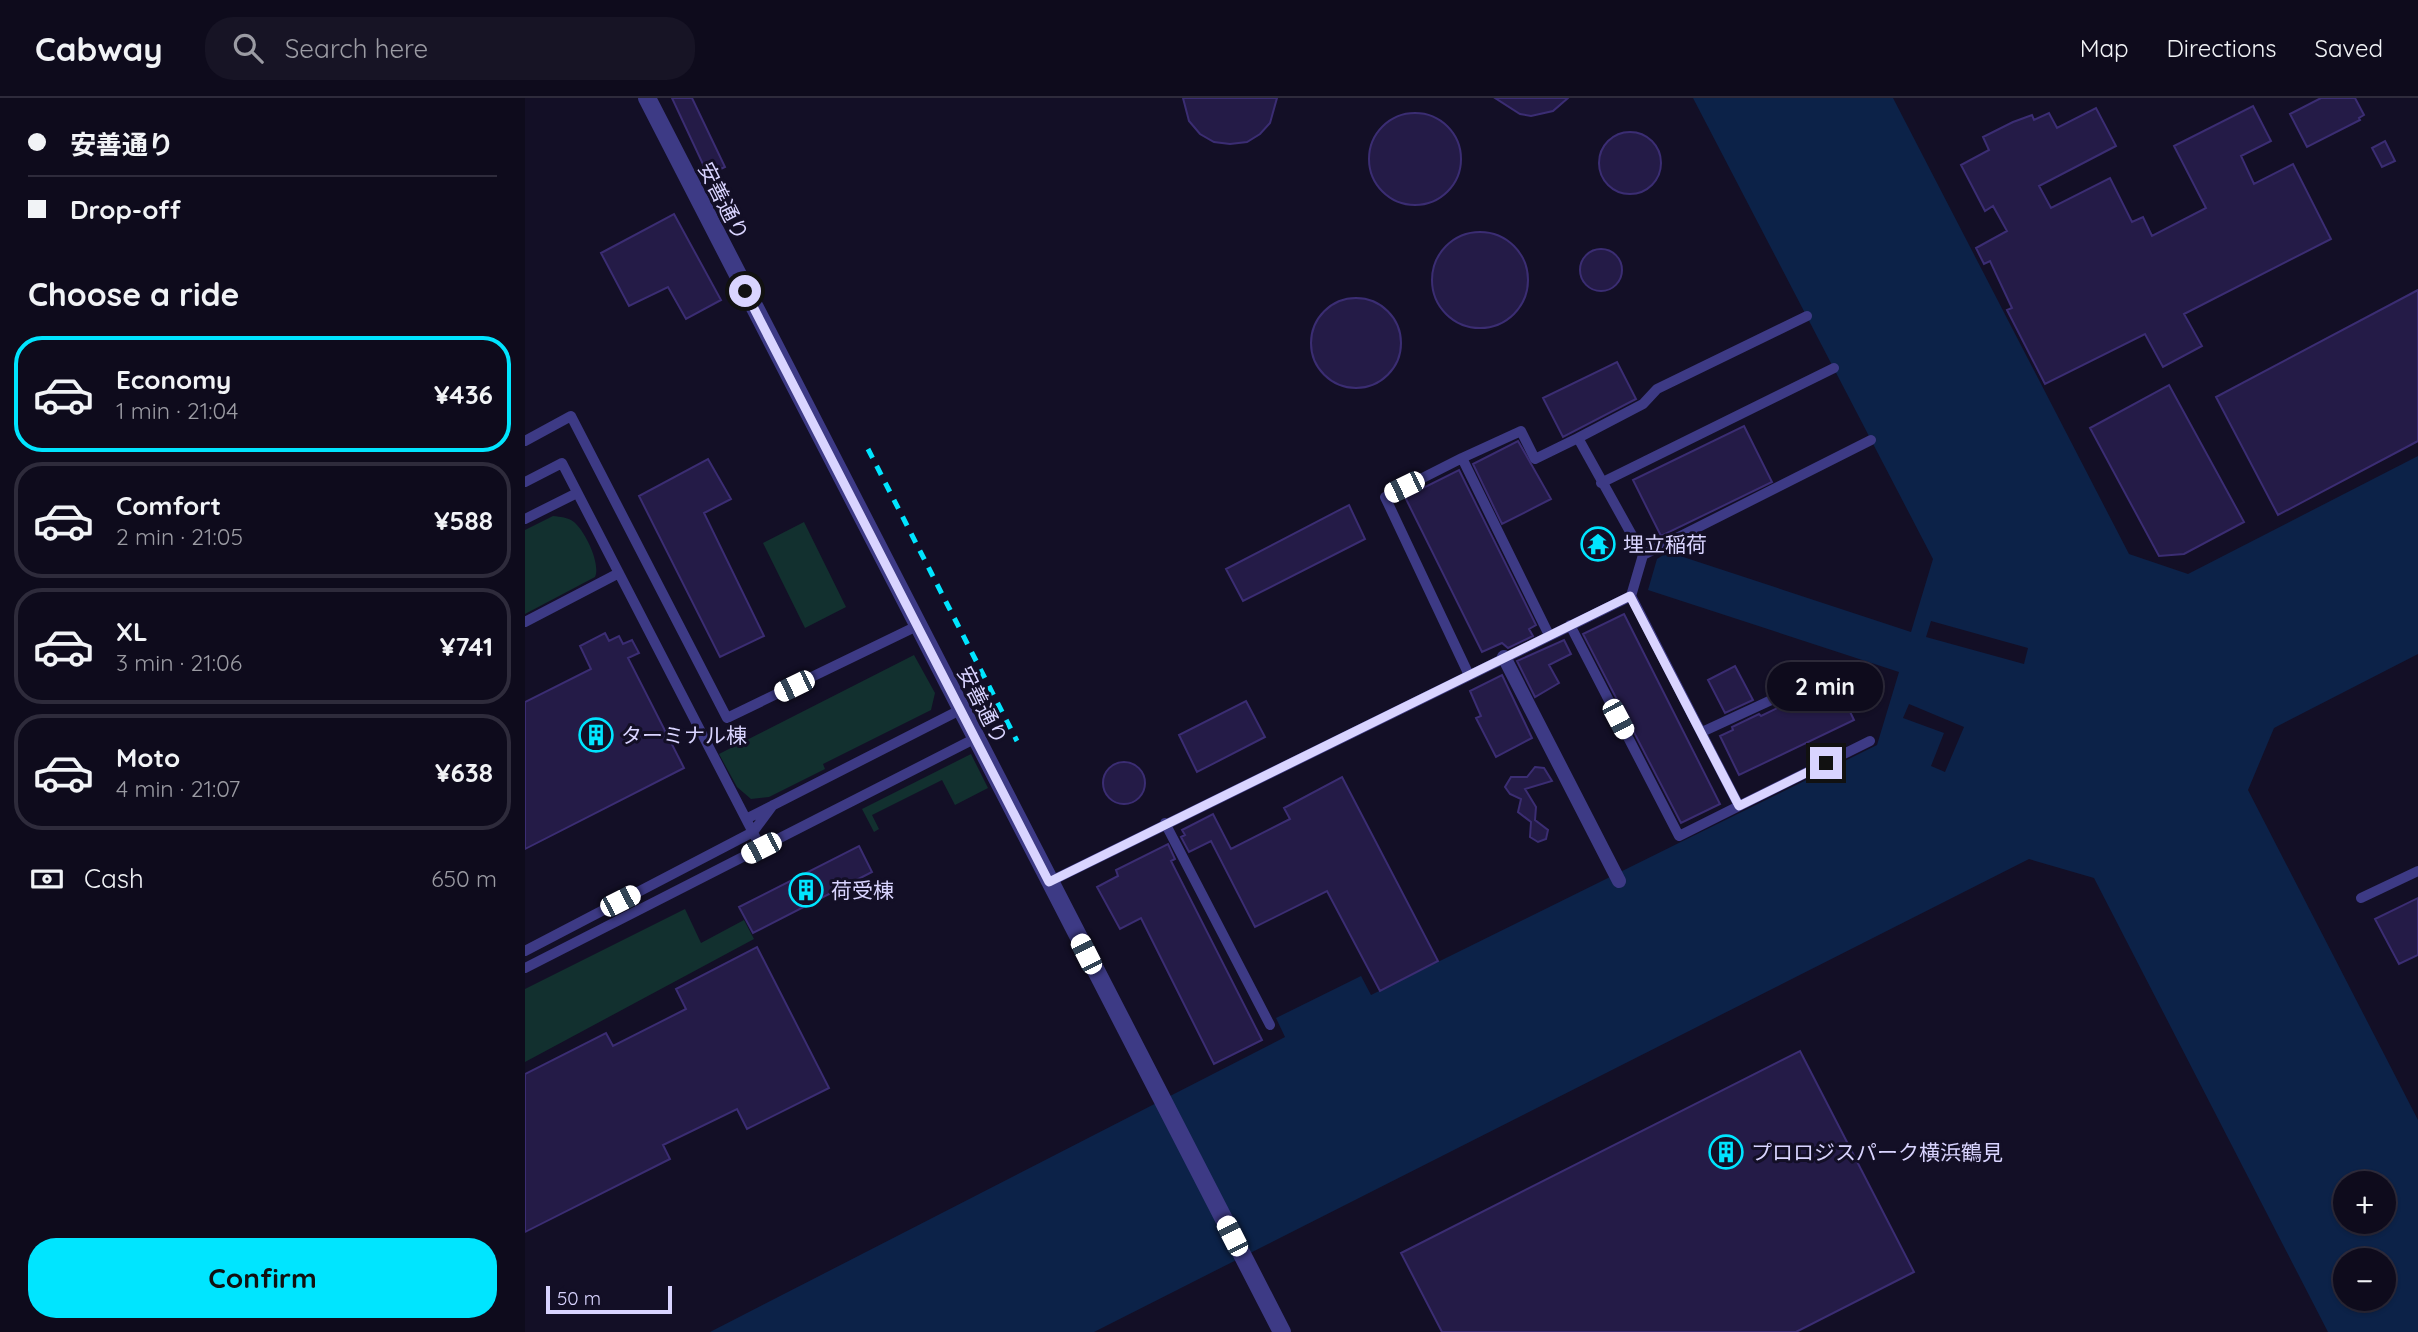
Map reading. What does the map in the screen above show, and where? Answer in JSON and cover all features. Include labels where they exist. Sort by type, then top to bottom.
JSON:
[{"type":"street","name":"安善通り","points":[[646,98],[974,739],[1282,1332]]},
{"type":"street","points":[[1504,657],[1619,881]]},
{"type":"lane","points":[[1469,675],[1385,497],[1521,431],[1535,459],[1643,404],[1657,389],[1807,316]]},
{"type":"lane","points":[[1601,483],[1834,368]]},
{"type":"lane","points":[[525,441],[572,416],[727,718],[917,626]]},
{"type":"lane","points":[[1578,438],[1643,555]]},
{"type":"lane","points":[[1739,806],[1630,596],[1643,555],[1871,440]]},
{"type":"lane","points":[[1462,458],[1549,635]]},
{"type":"lane","points":[[525,482],[562,463],[761,848]]},
{"type":"lane","points":[[525,519],[577,493]]},
{"type":"lane","points":[[525,622],[619,573]]},
{"type":"lane","points":[[1049,882],[1630,596]]},
{"type":"lane","points":[[1570,625],[1679,836],[1870,741]]},
{"type":"lane","points":[[1702,732],[1840,668]]},
{"type":"lane","points":[[746,819],[960,710]]},
{"type":"lane","points":[[525,968],[974,739]]},
{"type":"lane","points":[[525,951],[753,832],[773,805]]},
{"type":"lane","points":[[1165,823],[1270,1025]]},
{"type":"lane","points":[[2361,898],[2418,871]]},
{"type":"green space","points":[[553,516],[571,520],[583,533],[594,556],[595,577],[525,614],[525,530]]},
{"type":"green space","points":[[804,522],[846,607],[805,628],[763,543]]},
{"type":"green space","points":[[914,655],[935,693],[931,710],[823,764],[825,769],[769,797],[751,799],[737,787],[719,754]]},
{"type":"green space","points":[[971,754],[988,788],[955,805],[942,780],[872,815],[879,829],[874,832],[862,809]]},
{"type":"green space","points":[[685,909],[701,943],[744,920],[754,939],[525,1062],[525,989]]},
{"type":"water","points":[[1693,98],[1893,98],[2129,554],[2188,574],[2418,456],[2418,654],[2274,728],[2248,790],[2418,1120],[2418,1332],[2328,1332],[2094,878],[2029,859],[1094,1332],[710,1332],[1285,1037],[1276,1018],[1361,976],[1371,995],[1877,745],[1899,672],[1648,590],[1657,559],[1668,552],[1911,632],[1933,559]]},
{"type":"pier","points":[[1931,621],[2028,648],[2024,664],[1926,637]]},
{"type":"pier","points":[[1909,704],[1964,727],[1945,772],[1931,766],[1944,733],[1903,718]]},
{"type":"building","points":[[672,98],[692,98],[725,167],[708,175]]},
{"type":"building","points":[[1183,98],[1277,98],[1270,123],[1260,134],[1247,142],[1230,144],[1214,142],[1200,134],[1189,121]]},
{"type":"building","points":[[1495,98],[1568,98],[1553,111],[1531,116],[1520,114]]},
{"type":"building","points":[[2321,98],[2355,98],[2364,115],[2360,120],[2307,147],[2290,114]]},
{"type":"building","points":[[2253,106],[2271,141],[2241,156],[2254,184],[2293,164],[2331,239],[2184,314],[2202,346],[2163,367],[2145,334],[2045,384],[2007,310],[2012,308],[1990,261],[1984,264],[1976,248],[2007,231],[1993,206],[1985,211],[1961,165],[1989,150],[1983,137],[2013,122],[2032,115],[2034,120],[2049,113],[2057,128],[2096,108],[2116,146],[2039,186],[2051,208],[2110,178],[2132,222],[2143,217],[2152,236],[2206,208],[2174,146]]},
{"type":"building","points":[[1415,113],[1433,116],[1448,126],[1458,141],[1461,159],[1458,177],[1448,192],[1433,202],[1415,205],[1397,202],[1382,192],[1372,177],[1369,159],[1372,141],[1382,126],[1397,116]]},
{"type":"building","points":[[1624,132],[1636,132],[1652,141],[1659,151],[1659,175],[1652,185],[1636,194],[1624,194],[1613,189],[1604,180],[1599,169],[1599,157],[1604,146],[1613,137]]},
{"type":"building","points":[[2385,141],[2395,161],[2382,167],[2372,148]]},
{"type":"building","points":[[674,214],[721,300],[686,319],[668,287],[629,306],[601,253]]},
{"type":"building","points":[[1480,232],[1498,235],[1514,246],[1525,262],[1528,280],[1525,298],[1514,314],[1498,325],[1480,328],[1462,325],[1446,314],[1435,298],[1432,280],[1435,262],[1446,246],[1462,235]]},
{"type":"building","points":[[1601,249],[1616,255],[1622,270],[1616,285],[1601,291],[1586,285],[1580,270],[1586,255]]},
{"type":"building","points":[[2418,290],[2418,441],[2278,515],[2216,397]]},
{"type":"building","points":[[1356,298],[1373,301],[1388,311],[1398,326],[1401,343],[1398,360],[1388,375],[1373,385],[1356,388],[1339,385],[1324,375],[1314,360],[1311,343],[1314,326],[1324,311],[1339,301]]},
{"type":"building","points":[[1617,362],[1636,399],[1563,437],[1543,398]]},
{"type":"building","points":[[2169,385],[2244,522],[2184,554],[2159,556],[2090,428]]},
{"type":"building","points":[[1744,426],[1772,482],[1661,536],[1633,480]]},
{"type":"building","points":[[1518,441],[1551,499],[1502,524],[1473,464]]},
{"type":"building","points":[[708,459],[731,499],[704,513],[764,636],[720,657],[639,496]]},
{"type":"building","points":[[1459,470],[1536,625],[1529,629],[1533,636],[1508,648],[1502,643],[1482,652],[1405,497]]},
{"type":"building","points":[[1349,505],[1365,539],[1243,601],[1226,569]]},
{"type":"building","points":[[1624,614],[1720,804],[1681,823],[1583,634]]},
{"type":"building","name":"ターミナル棟","points":[[605,633],[609,641],[619,636],[623,644],[632,640],[639,653],[628,658],[684,768],[525,849],[525,702],[591,669],[580,646]]},
{"type":"building","points":[[1564,640],[1571,654],[1549,665],[1559,683],[1535,697],[1517,661]]},
{"type":"building","points":[[1735,666],[1753,700],[1725,713],[1708,680]]},
{"type":"building","points":[[1502,675],[1532,738],[1496,757],[1476,718],[1481,716],[1470,691]]},
{"type":"building","points":[[1835,680],[1854,720],[1739,775],[1720,736],[1733,730],[1732,727]]},
{"type":"building","points":[[1246,701],[1265,737],[1197,772],[1179,735]]},
{"type":"building","points":[[1124,762],[1139,768],[1145,783],[1139,798],[1124,804],[1109,798],[1103,783],[1109,768]]},
{"type":"building","points":[[1535,767],[1544,768],[1552,781],[1525,789],[1536,807],[1535,820],[1548,830],[1546,839],[1538,842],[1530,837],[1531,822],[1518,812],[1521,799],[1510,794],[1505,787],[1511,777],[1527,777]]},
{"type":"building","points":[[1342,777],[1438,961],[1380,991],[1327,891],[1255,927],[1211,841],[1189,852],[1181,837],[1185,835],[1182,830],[1213,814],[1231,849],[1290,819],[1284,808]]},
{"type":"building","points":[[1168,844],[1175,859],[1171,861],[1262,1040],[1214,1064],[1141,918],[1120,929],[1097,887],[1118,876],[1116,870]]},
{"type":"building","name":"荷受棟","points":[[859,846],[872,872],[753,933],[739,907]]},
{"type":"building","points":[[2418,898],[2418,955],[2399,964],[2375,919]]},
{"type":"building","points":[[757,947],[829,1088],[747,1129],[737,1109],[663,1145],[670,1159],[525,1232],[525,1074],[606,1033],[613,1046],[686,1009],[676,989]]},
{"type":"building","name":"プロロジスパーク横浜鶴見","points":[[1800,1051],[1914,1272],[1796,1332],[1442,1332],[1401,1253]]},
{"type":"railway","points":[[868,449],[1017,741]]},
{"type":"place","name":"埋立稲荷","points":[[1598,544]]},
{"type":"place","name":"ターミナル棟","points":[[596,735]]},
{"type":"place","name":"荷受棟","points":[[806,890]]},
{"type":"place","name":"プロロジスパーク横浜鶴見","points":[[1726,1152]]},
{"type":"route","points":[[745,291],[1049,882],[1630,596],[1739,806],[1826,763]]}]
